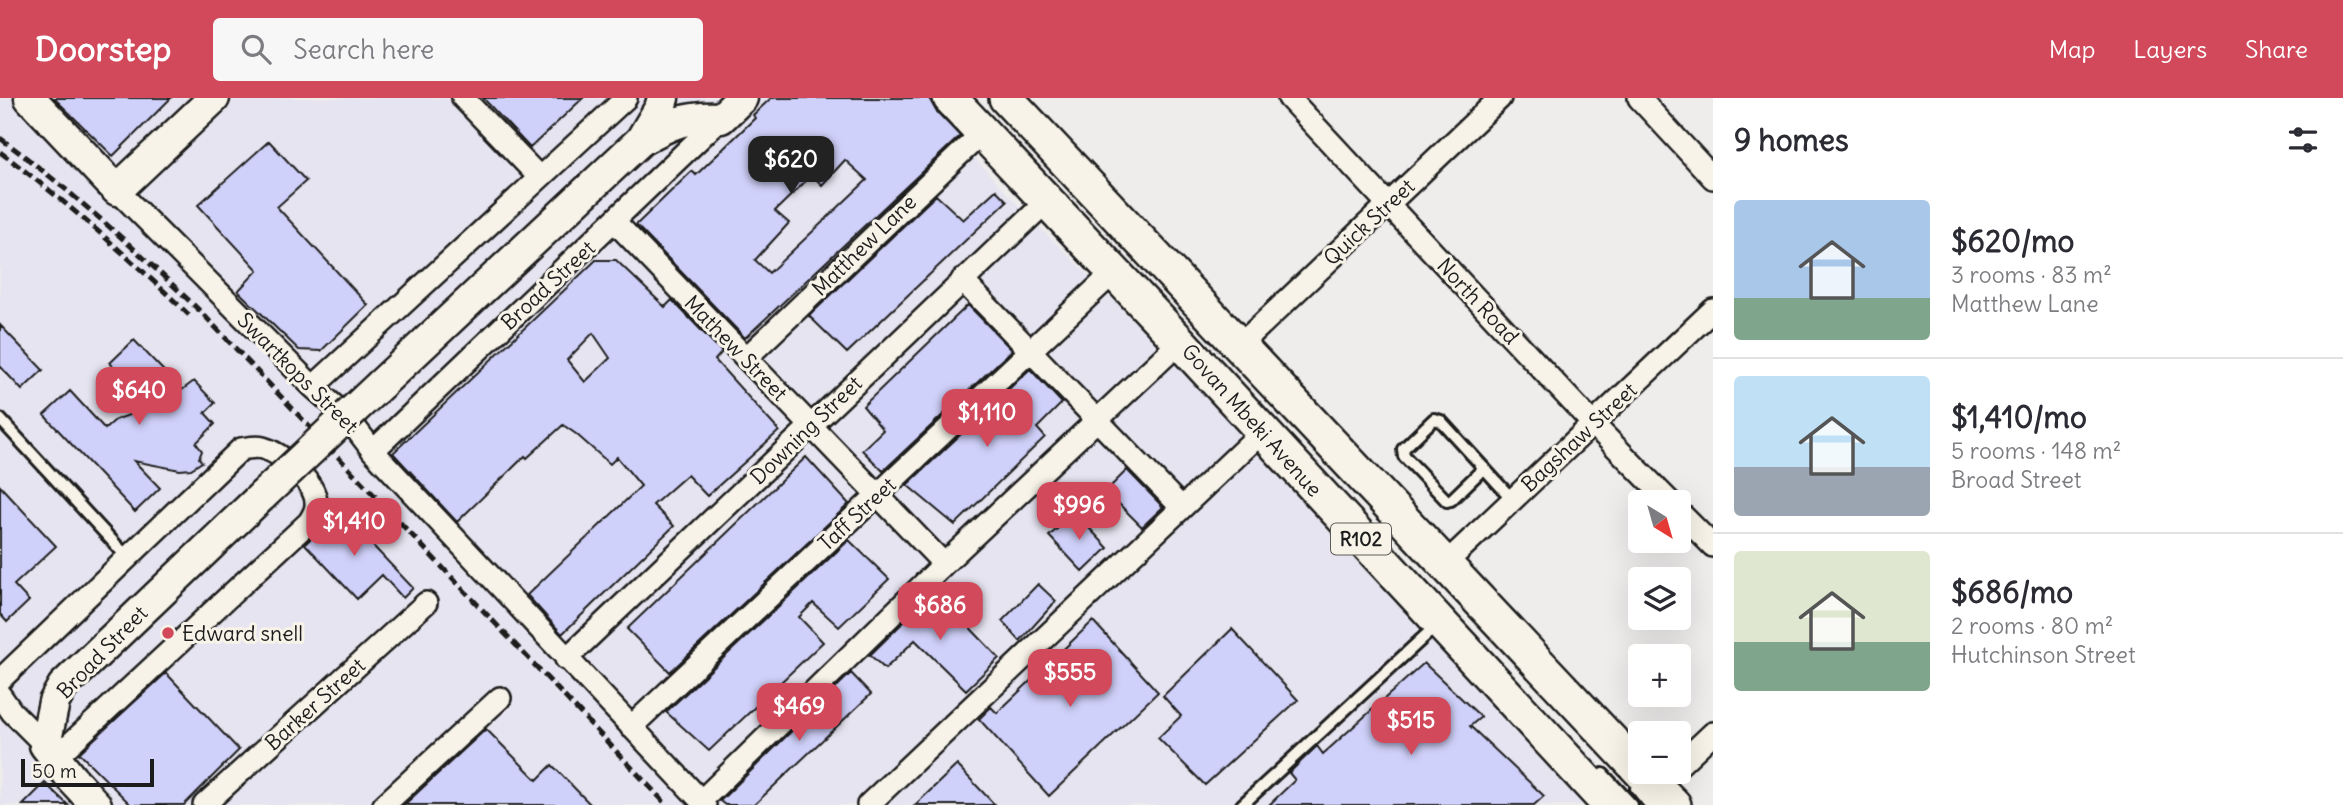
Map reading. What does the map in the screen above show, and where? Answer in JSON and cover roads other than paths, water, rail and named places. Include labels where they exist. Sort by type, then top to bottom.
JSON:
[{"type":"main road","name":"Govan Mbeki Avenue","points":[[1006,98],[1445,564],[1640,789]]},
{"type":"main road","name":"Govan Mbeki Avenue","points":[[953,99],[1180,342],[1259,420],[1439,622],[1640,789]]},
{"type":"street","name":"Swartkops Street","points":[[30,98],[117,190],[313,387],[347,417],[373,451],[703,803]]},
{"type":"street","points":[[117,190],[214,98]]},
{"type":"street","points":[[463,98],[539,177]]},
{"type":"street","points":[[313,387],[626,98]]},
{"type":"street","name":"Broad Street","points":[[641,140],[663,98]]},
{"type":"street","name":"North Road","points":[[1289,98],[1593,424],[1658,490]]},
{"type":"street","name":"Quick Street","points":[[1238,346],[1500,98]]},
{"type":"street","points":[[1639,98],[1713,178]]},
{"type":"street","name":"Broad Street","points":[[50,751],[54,702],[63,686],[263,495],[641,140],[675,122],[732,108]]},
{"type":"street","name":"Broad Street","points":[[373,451],[732,108]]},
{"type":"street","name":"Matthew Lane","points":[[746,358],[983,132]]},
{"type":"street","name":"Downing Street","points":[[566,659],[1047,201]]},
{"type":"street","name":"Mathew Street","points":[[615,222],[944,564]]},
{"type":"street","name":"Taff Street","points":[[631,727],[1114,272]]},
{"type":"street","points":[[962,281],[1181,507]]},
{"type":"street","name":"Bagshaw Street","points":[[1445,564],[1713,310]]},
{"type":"street","points":[[703,803],[944,564],[1180,342]]},
{"type":"street","points":[[868,805],[1181,507],[1259,420]]},
{"type":"street","name":"Broad Street","points":[[0,680],[242,449],[261,447],[273,451],[307,482],[313,491],[316,508],[309,522],[50,751]]},
{"type":"street","points":[[1691,524],[1713,546]]},
{"type":"street","name":"Barker Street","points":[[204,805],[426,603]]},
{"type":"street","points":[[0,695],[12,712],[96,805]]},
{"type":"street","points":[[384,805],[500,698]]},
{"type":"street","points":[[1640,789],[1713,733]]},
{"type":"lane","points":[[0,419],[128,558]]},
{"type":"lane","points":[[1485,468],[1451,500],[1447,500],[1404,456],[1403,449],[1432,421],[1438,419],[1485,468],[1513,500]]},
{"type":"lane","points":[[1259,420],[1287,443],[1364,523]]},
{"type":"lane","points":[[1350,480],[1393,526]]},
{"type":"lane","points":[[1242,805],[1439,622]]},
{"type":"lane","points":[[1594,765],[1640,789]]},
{"type":"railway","points":[[0,138],[104,222],[202,313],[667,805]]},
{"type":"railway","points":[[0,152],[97,230],[189,315]]},
{"type":"place","name":"Edward snell","points":[[168,633]]}]
